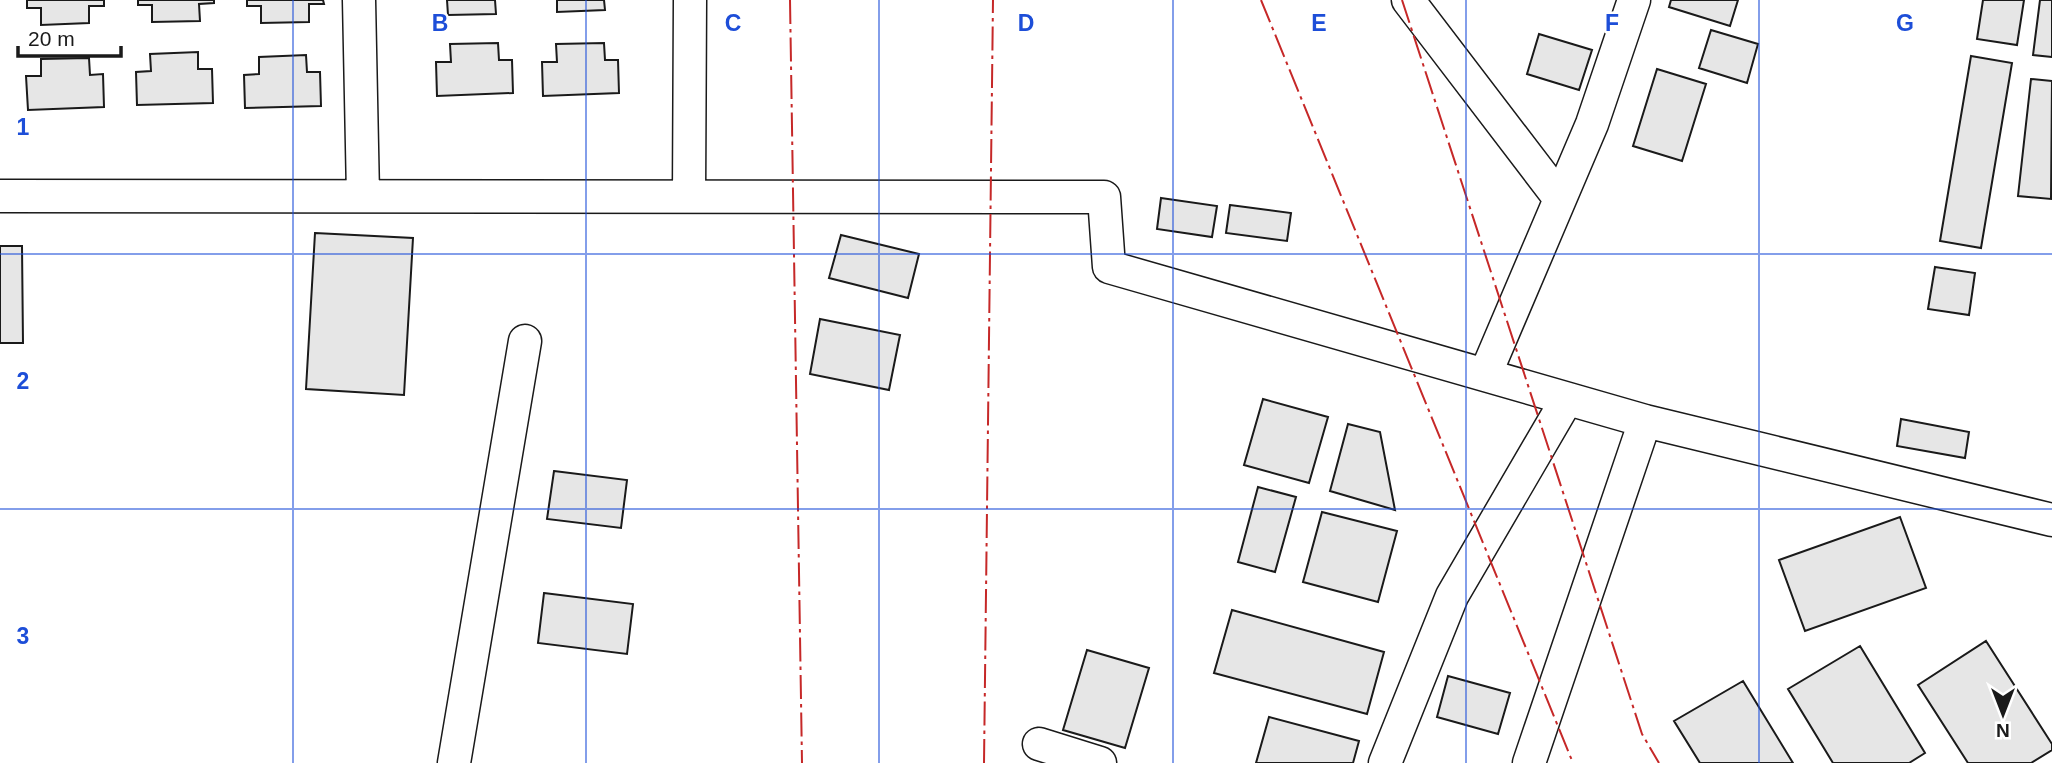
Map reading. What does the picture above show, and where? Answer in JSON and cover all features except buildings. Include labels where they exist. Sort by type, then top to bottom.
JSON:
[{"type":"street","points":[[359,0],[363,195]]},
{"type":"street","points":[[689,196],[690,0]]},
{"type":"street","points":[[1408,0],[1560,200]]},
{"type":"street","points":[[1485,375],[1592,124],[1634,0]]},
{"type":"street","points":[[0,196],[1104,197],[1110,267],[1645,421],[2052,520]]},
{"type":"street","points":[[454,763],[525,341]]},
{"type":"street","points":[[1385,763],[1452,596],[1567,399]]},
{"type":"street","points":[[1530,763],[1645,421]]},
{"type":"street","points":[[1039,744],[1100,763]]},
{"type":"power","points":[[790,0],[802,763]]},
{"type":"power","points":[[984,763],[993,0]]},
{"type":"power","points":[[1261,0],[1573,763]]},
{"type":"power","points":[[1402,0],[1642,734],[1659,763]]}]
